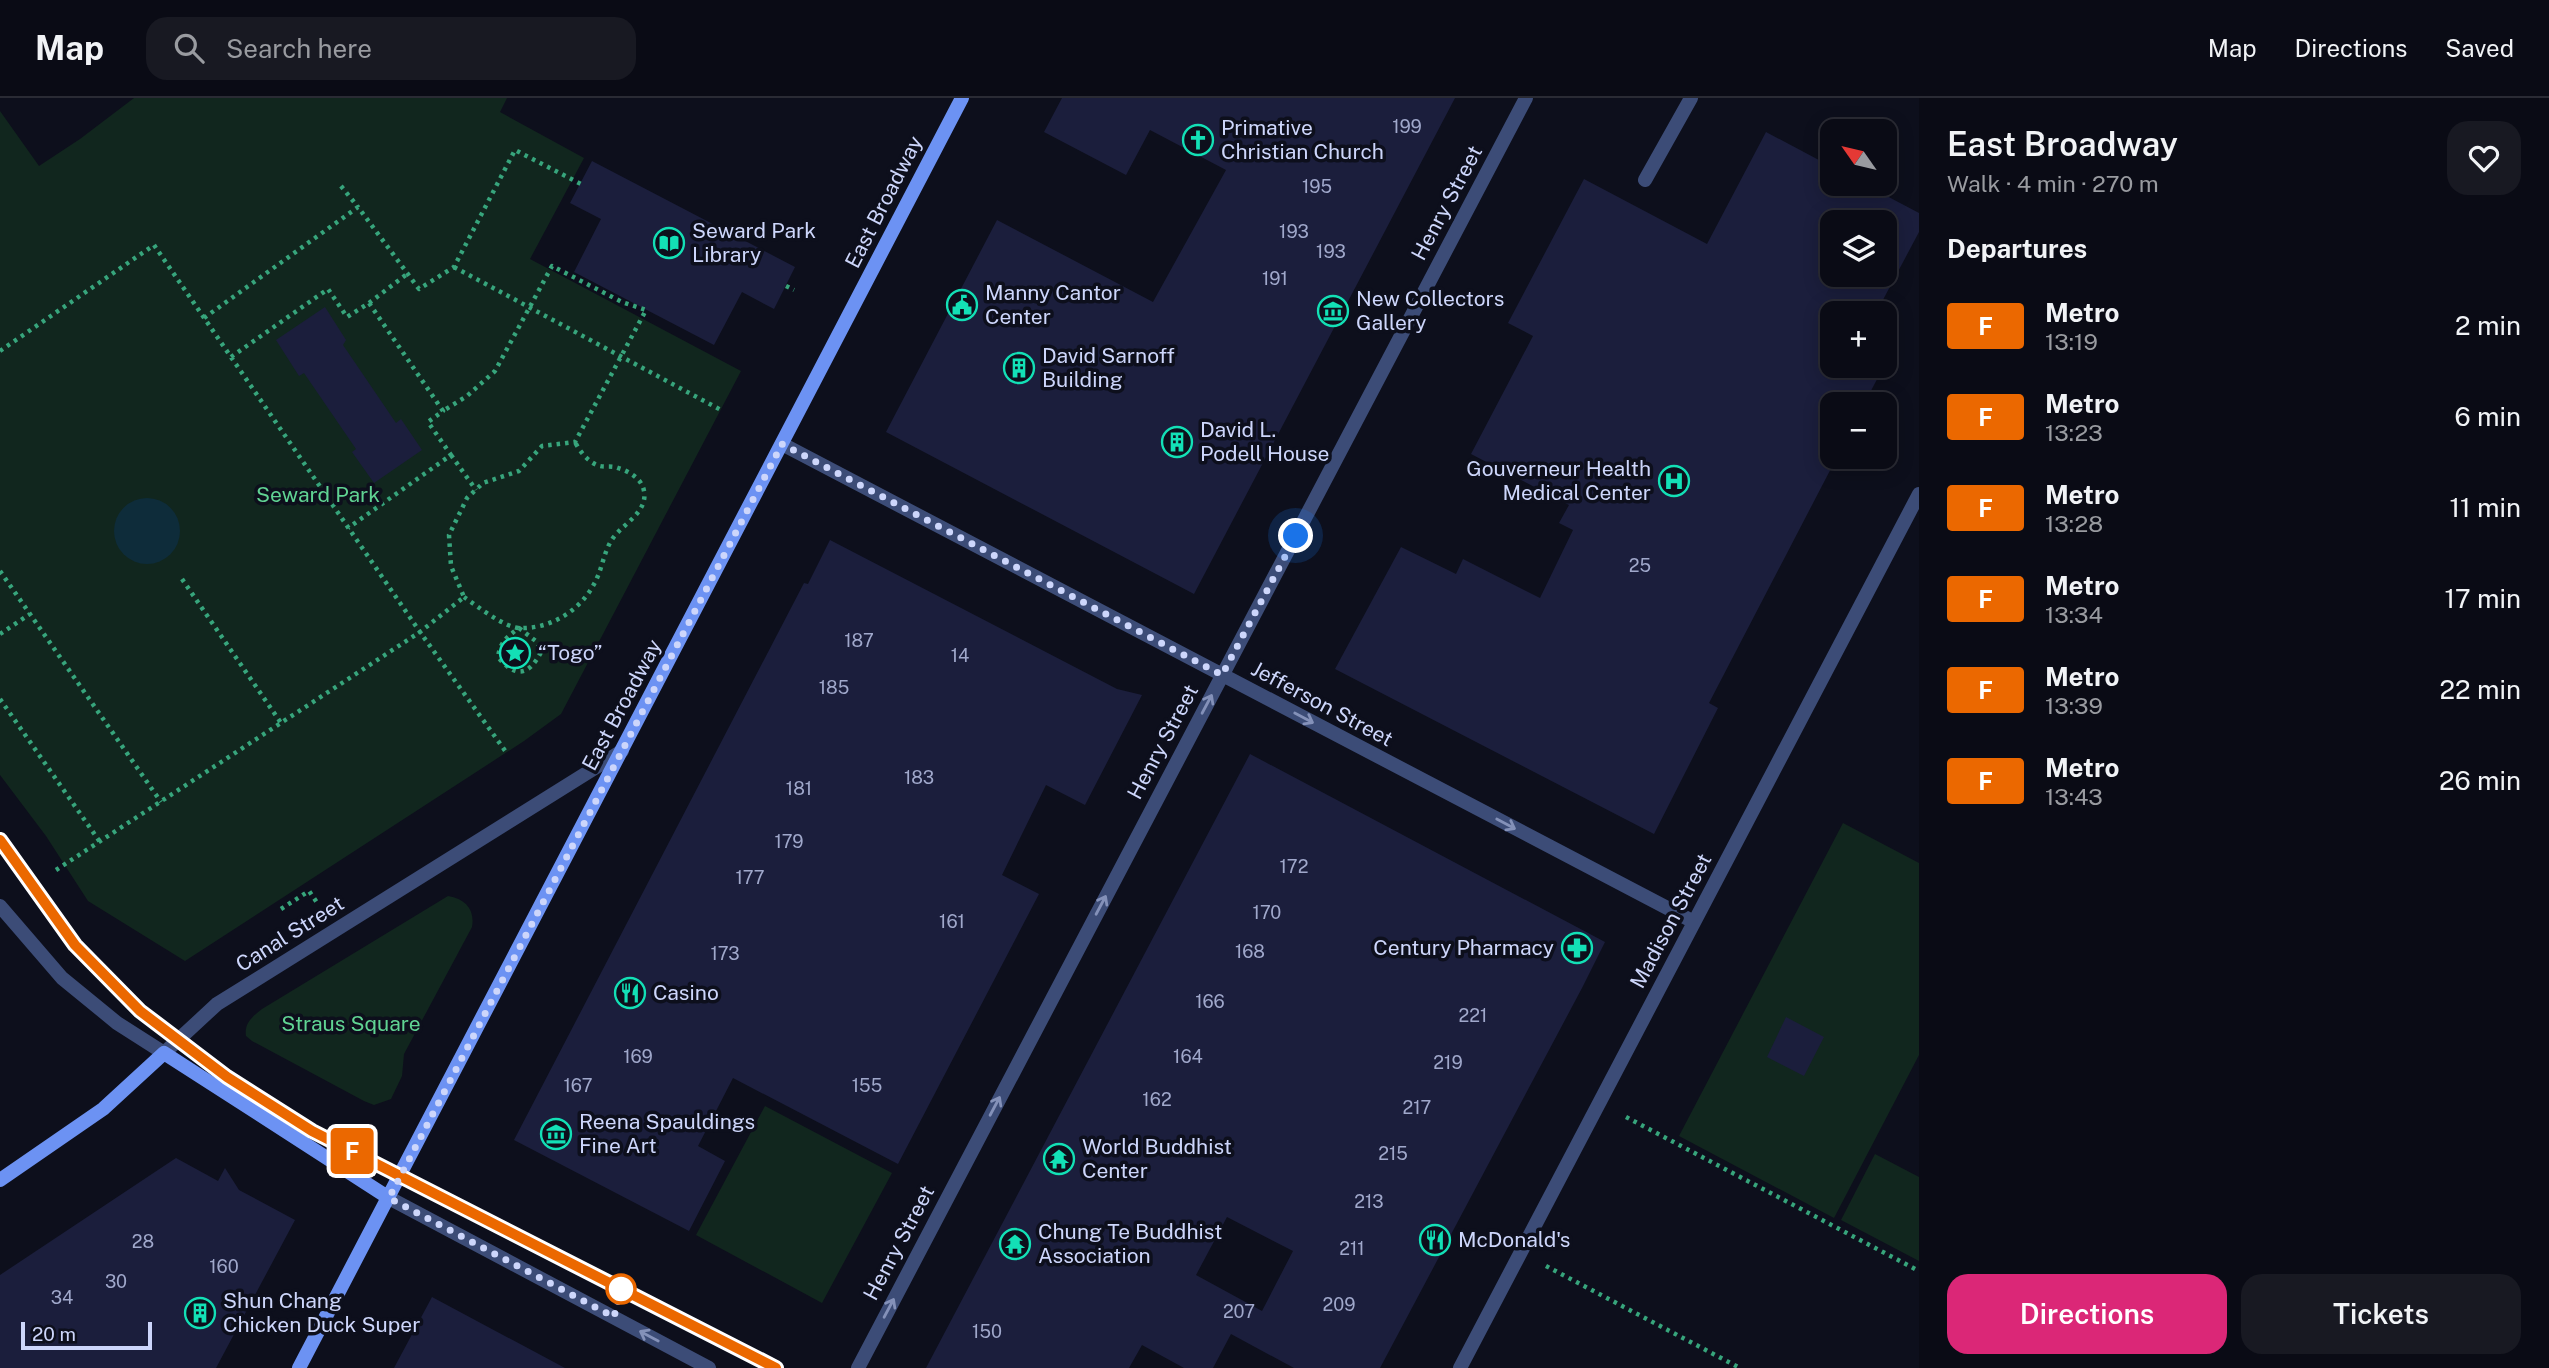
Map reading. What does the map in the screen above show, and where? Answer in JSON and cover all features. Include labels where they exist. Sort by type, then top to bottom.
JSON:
[{"type":"main road","name":"East Broadway","points":[[299,1368],[962,98]]},
{"type":"main road","name":"Canal Street","points":[[0,1180],[103,1109],[164,1053]]},
{"type":"main road","points":[[164,1053],[389,1198]]},
{"type":"street","name":"Henry Street","points":[[858,1368],[1526,98]]},
{"type":"street","points":[[1645,180],[1691,98]]},
{"type":"street","name":"Jefferson Street","points":[[782,444],[1694,922]]},
{"type":"street","name":"Madison Street","points":[[1460,1368],[1919,494]]},
{"type":"street","name":"Canal Street","points":[[164,1053],[216,1004],[622,751]]},
{"type":"street","points":[[0,906],[62,978],[117,1023],[164,1053]]},
{"type":"street","points":[[389,1198],[709,1368]]},
{"type":"path","points":[[341,186],[419,289],[454,267],[514,150],[581,184]]},
{"type":"path","points":[[204,318],[358,207]]},
{"type":"path","points":[[0,351],[154,245],[420,632],[506,752]]},
{"type":"path","points":[[476,490],[428,422],[467,396],[495,371],[552,265],[621,302],[646,310],[575,442]]},
{"type":"path","points":[[454,267],[721,410]]},
{"type":"path","points":[[231,357],[328,289],[347,317],[407,274]]},
{"type":"path","points":[[786,286],[794,290]]},
{"type":"path","points":[[369,303],[443,411]]},
{"type":"path","points":[[575,442],[542,446],[519,471],[483,483],[467,498],[449,535],[451,566],[464,597],[486,612],[519,628],[537,642],[541,652],[531,668],[523,672],[513,671],[498,657],[500,646],[506,637],[519,628],[544,624],[566,615],[583,602],[597,578],[607,547],[642,508],[645,493],[639,479],[617,467],[594,464],[579,450],[575,442]]},
{"type":"path","points":[[348,528],[452,455]]},
{"type":"path","points":[[0,571],[161,802]]},
{"type":"path","points":[[182,579],[281,723]]},
{"type":"path","points":[[56,870],[420,632],[464,597]]},
{"type":"path","points":[[0,634],[30,614]]},
{"type":"path","points":[[0,699],[100,842]]},
{"type":"path","points":[[281,909],[309,891],[318,904]]},
{"type":"path","points":[[1599,1103],[1919,1271]]},
{"type":"path","points":[[1520,1253],[1740,1368]]},
{"type":"green space","name":"Seward Park","points":[[134,98],[507,98],[500,112],[584,158],[530,259],[741,371],[561,714],[524,741],[185,961],[88,901],[46,836],[0,775],[0,111],[39,166]]},
{"type":"green space","points":[[1843,823],[1919,863],[1919,1055],[1834,1218],[1679,1136]]},
{"type":"green space","name":"Straus Square","points":[[448,896],[468,906],[472,915],[472,927],[404,1054],[402,1076],[391,1099],[374,1105],[364,1101],[246,1036],[252,1017],[262,1009]]},
{"type":"green space","points":[[765,1106],[892,1173],[822,1303],[696,1235]]},
{"type":"green space","points":[[1875,1154],[1919,1177],[1919,1261],[1841,1220]]},
{"type":"water","points":[[140,498],[154,498],[166,503],[175,512],[180,531],[178,544],[171,555],[154,564],[140,564],[128,559],[119,550],[114,538],[114,524],[119,512],[128,503]]},
{"type":"building","points":[[1062,98],[1455,98],[1194,594],[886,432],[997,220],[1153,302],[1226,170],[1150,130],[1126,175],[1044,132]]},
{"type":"building","name":"Gouverneur Health Medical Center","points":[[1766,132],[1820,161],[1820,196],[1887,196],[1919,213],[1919,232],[1897,273],[1897,210],[1820,210],[1820,287],[1890,287],[1882,301],[1820,301],[1820,378],[1878,378],[1870,392],[1820,392],[1820,469],[1831,469],[1709,703],[1718,708],[1654,834],[1335,669],[1401,547],[1456,574],[1463,559],[1540,598],[1573,530],[1559,523],[1569,505],[1471,454],[1533,336],[1508,323],[1584,179],[1707,244]]},
{"type":"building","name":"Seward Park Library","points":[[592,161],[795,267],[774,309],[742,292],[714,345],[574,272],[601,219],[570,203]]},
{"type":"building","points":[[325,307],[346,340],[343,345],[396,423],[401,419],[422,450],[374,483],[352,452],[356,449],[304,373],[299,376],[276,340]]},
{"type":"building","points":[[830,540],[1117,689],[1142,695],[1085,805],[1046,785],[1002,875],[1039,894],[898,1164],[733,1078],[698,1146],[725,1161],[689,1231],[514,1140],[804,583],[808,584]]},
{"type":"building","points":[[1250,754],[1605,942],[1380,1368],[1294,1368],[1231,1334],[1213,1368],[1184,1368],[1142,1345],[1129,1368],[926,1368]],"holes":[[[1227,1217],[1293,1251],[1262,1311],[1196,1275]]]},
{"type":"building","points":[[1786,1017],[1824,1037],[1804,1076],[1767,1057]]},
{"type":"building","points":[[176,1158],[218,1181],[225,1168],[239,1190],[295,1220],[216,1368],[0,1368],[0,1275]]},
{"type":"building","points":[[432,1297],[565,1368],[394,1368]]},
{"type":"metro line","name":"F","points":[[0,840],[75,945],[140,1011],[227,1077],[312,1131],[776,1368]]},
{"type":"place","name":"Primative Christian Church","points":[[1198,140]]},
{"type":"place","name":"Seward Park Library","points":[[669,243]]},
{"type":"place","name":"Manny Cantor Center","points":[[962,305]]},
{"type":"place","name":"New Collectors Gallery","points":[[1333,311]]},
{"type":"place","name":"David Sarnoff Building","points":[[1019,368]]},
{"type":"place","name":"David L. Podell House","points":[[1177,442]]},
{"type":"place","name":"Gouverneur Health Medical Center","points":[[1674,481]]},
{"type":"place","name":"“Togo”","points":[[515,653]]},
{"type":"place","name":"Century Pharmacy","points":[[1577,948]]},
{"type":"place","name":"Casino","points":[[630,993]]},
{"type":"place","name":"Reena Spauldings Fine Art","points":[[556,1134]]},
{"type":"place","name":"World Buddhist Center","points":[[1059,1159]]},
{"type":"place","name":"McDonald's","points":[[1435,1240]]},
{"type":"place","name":"Chung Te Buddhist Association","points":[[1015,1244]]},
{"type":"place","name":"Shun Chang Chicken Duck Super","points":[[200,1313]]},
{"type":"route","points":[[621,1289],[614,1317],[389,1198],[782,444],[1222,675],[1296,536]]}]
